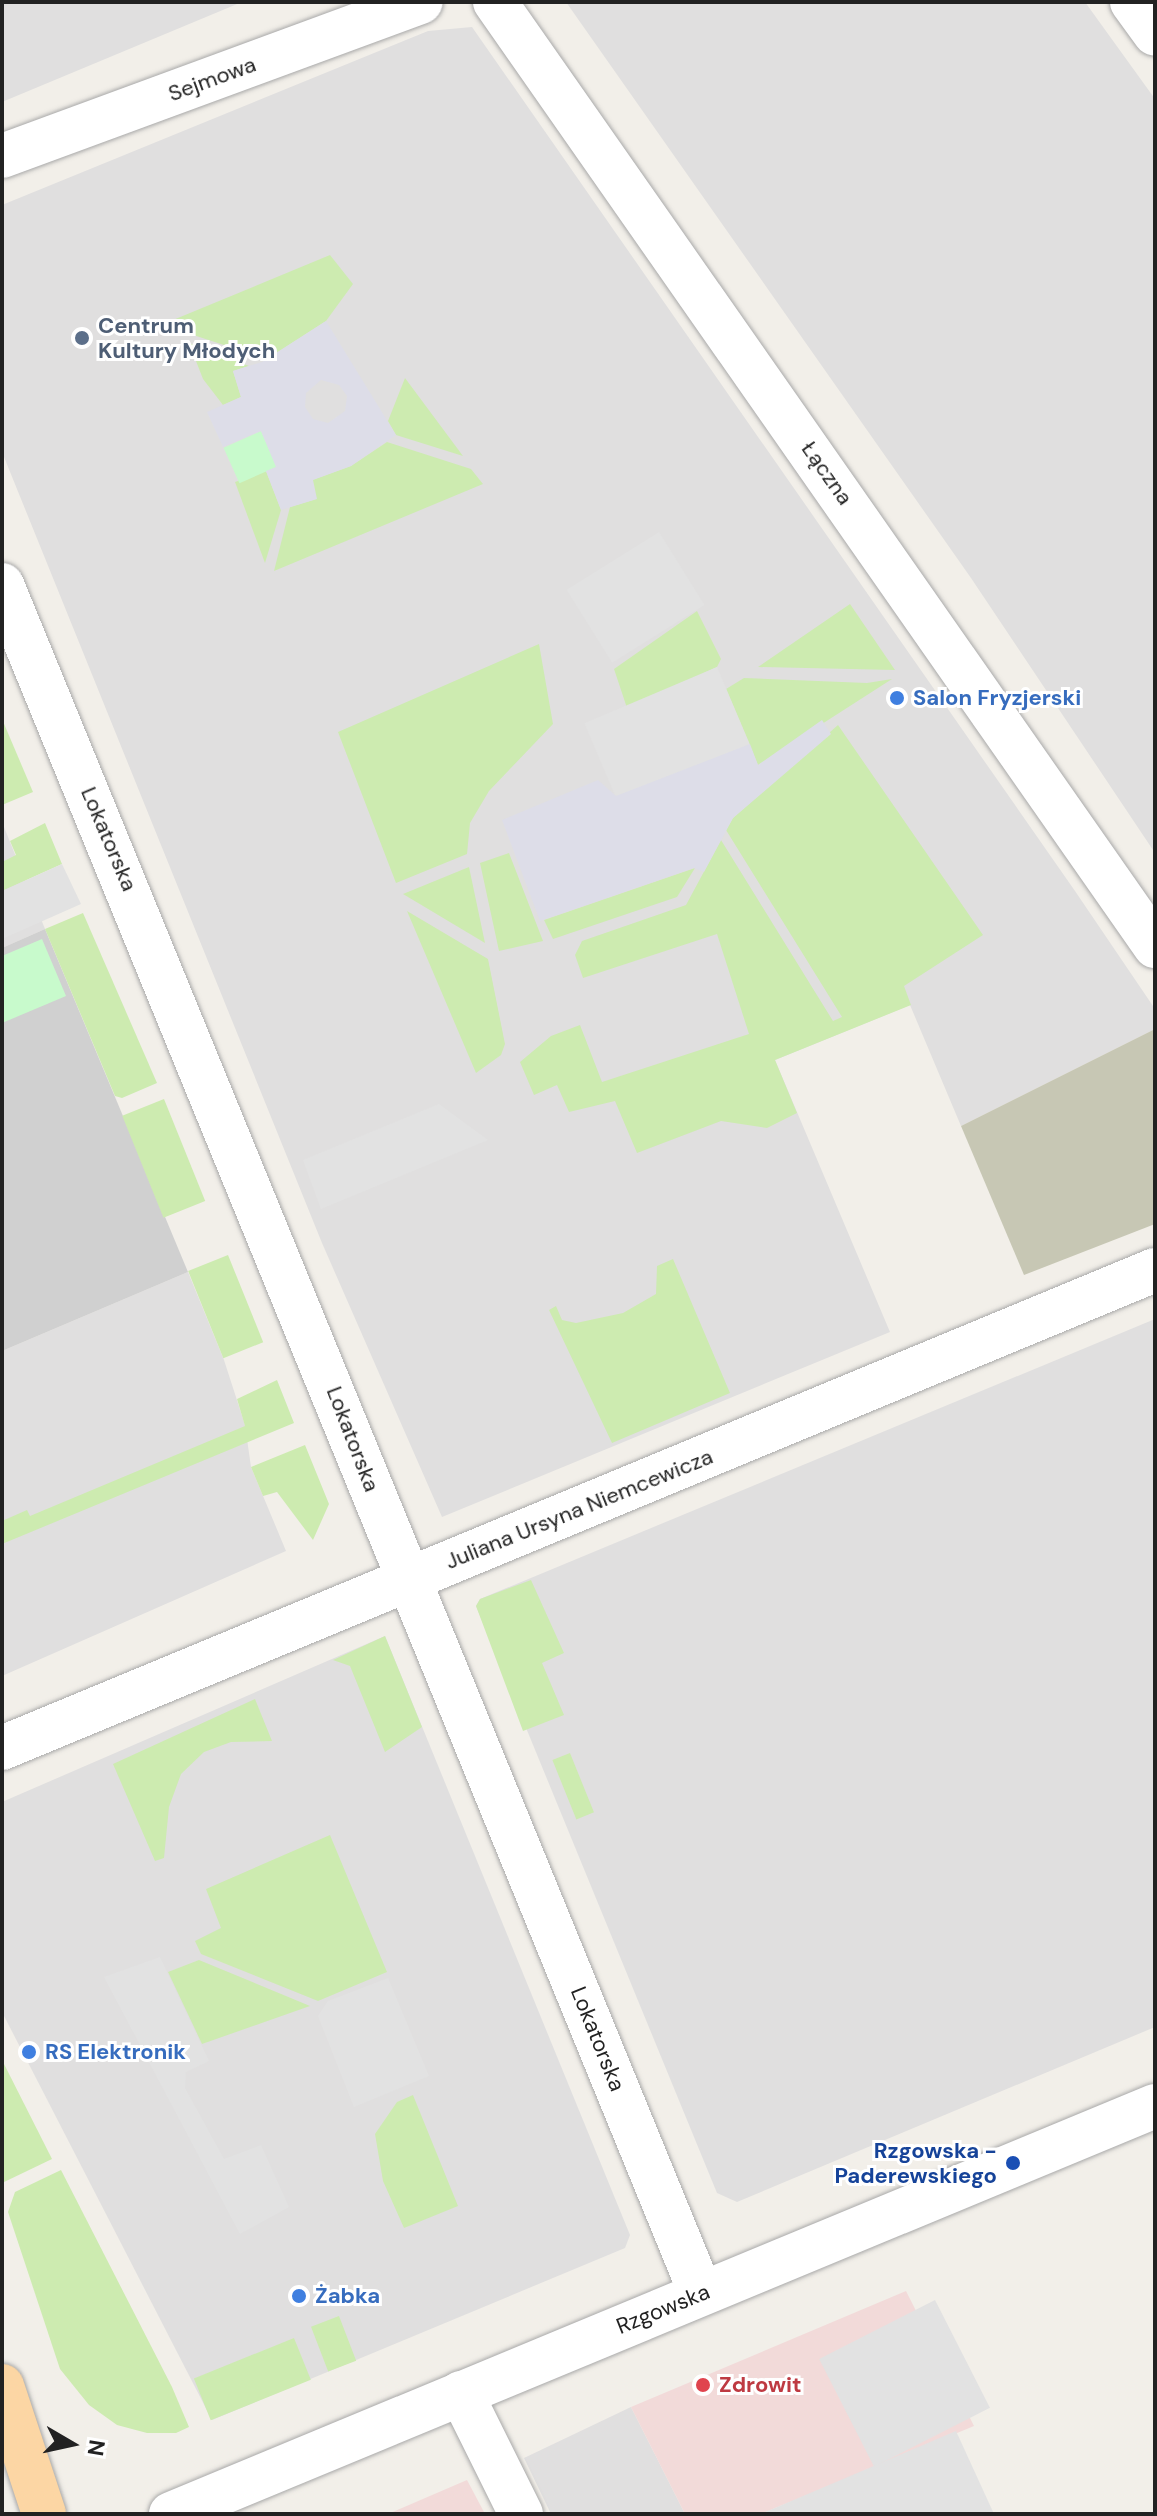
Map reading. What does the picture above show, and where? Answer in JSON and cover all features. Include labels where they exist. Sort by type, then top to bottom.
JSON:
[{"type":"main road","points":[[2,2386],[44,2514]]},
{"type":"street","name":"Sejmowa","points":[[2,156],[421,2]]},
{"type":"street","name":"Łączna","points":[[495,2],[1155,946]]},
{"type":"street","points":[[1132,2],[1155,34]]},
{"type":"street","name":"Lokatorska","points":[[2,585],[344,1412],[407,1579],[701,2294]]},
{"type":"street","name":"Juliana Ursyna Niemcewicza","points":[[2,1748],[1155,1270]]},
{"type":"street","name":"Rzgowska","points":[[171,2514],[1155,2106]]},
{"type":"street","points":[[461,2393],[521,2514]]},
{"type":"shaded area","points":[[2,2],[242,2],[2,102]]},
{"type":"shaded area","points":[[566,2],[1085,2],[1155,99],[1155,853],[971,578]]},
{"type":"shaded area","points":[[472,27],[1075,891],[1155,1009],[1155,1029],[961,1126],[910,1005],[775,1060],[890,1332],[442,1517],[322,1243],[2,452],[2,205],[428,31]]},
{"type":"shaded area","points":[[326,321],[396,435],[351,466],[313,480],[317,499],[281,510],[266,471],[276,467],[261,431],[223,447],[207,412],[241,397],[233,371],[262,362]],"holes":[[[321,380],[339,385],[347,396],[345,411],[328,423],[313,419],[305,407],[306,393]]]},
{"type":"shaded area","points":[[659,532],[705,605],[612,663],[567,590]]},
{"type":"shaded area","points":[[717,667],[750,744],[617,801],[584,723]]},
{"type":"shaded area","points":[[822,720],[831,734],[733,818],[704,872],[694,868],[540,921],[502,820],[598,780],[616,796],[750,744],[758,765]]},
{"type":"shaded area","points":[[2,822],[45,929],[2,948]]},
{"type":"shaded area","points":[[62,864],[81,904],[2,939],[2,891]]},
{"type":"shaded area","points":[[45,929],[188,1272],[2,1351],[2,948]]},
{"type":"shaded area","points":[[1155,1029],[1155,1224],[1024,1275],[961,1126]]},
{"type":"shaded area","points":[[439,1104],[488,1140],[321,1209],[303,1160]]},
{"type":"shaded area","points":[[188,1272],[224,1360],[245,1425],[251,1467],[286,1551],[2,1676],[2,1351]]},
{"type":"shaded area","points":[[1155,1319],[1155,2027],[737,2202],[717,2193],[476,1606],[480,1599]]},
{"type":"shaded area","points":[[385,1636],[630,2235],[625,2248],[212,2420],[2,2012],[2,1802]]},
{"type":"shaded area","points":[[160,1957],[209,2061],[186,2072],[185,2088],[224,2159],[261,2145],[289,2207],[240,2234],[104,1977]]},
{"type":"shaded area","points":[[388,1978],[429,2076],[354,2107],[318,2016],[328,2001]]},
{"type":"shaded area","points":[[906,2291],[974,2426],[761,2514],[685,2514],[631,2407]]},
{"type":"shaded area","points":[[935,2300],[990,2408],[874,2467],[819,2359]]},
{"type":"shaded area","points":[[631,2407],[685,2514],[551,2514],[524,2458]]},
{"type":"shaded area","points":[[956,2431],[994,2514],[761,2514]]},
{"type":"shaded area","points":[[467,2480],[485,2514],[388,2514]]},
{"type":"green space","points":[[330,255],[353,284],[326,321],[267,359],[178,330],[173,320]]},
{"type":"green space","points":[[189,343],[249,366],[233,371],[241,397],[223,405],[203,379]]},
{"type":"green space","points":[[405,378],[463,456],[396,435],[388,421]]},
{"type":"green space","points":[[261,431],[277,467],[239,483],[224,448]]},
{"type":"green space","points":[[387,442],[471,469],[483,484],[274,571],[290,507],[316,499],[312,480],[351,466]]},
{"type":"green space","points":[[266,471],[281,510],[265,563],[235,482]]},
{"type":"green space","points":[[850,604],[895,670],[758,667]]},
{"type":"green space","points":[[697,611],[721,659],[717,667],[627,708],[614,669]]},
{"type":"green space","points":[[539,644],[553,724],[489,791],[470,823],[467,854],[396,883],[338,732]]},
{"type":"green space","points":[[744,678],[867,683],[892,679],[758,765],[726,689]]},
{"type":"green space","points":[[2,719],[33,792],[2,805]]},
{"type":"green space","points":[[838,725],[983,935],[904,986],[911,1005],[775,1060],[797,1113],[767,1128],[721,1121],[637,1153],[615,1101],[569,1112],[557,1085],[534,1095],[520,1062],[551,1036],[580,1025],[602,1082],[749,1034],[717,934],[583,978],[575,955],[582,941],[686,905],[721,840],[833,1021],[842,1017],[726,830],[733,818]]},
{"type":"green space","points":[[45,823],[62,864],[2,891],[2,862],[16,855],[10,841]]},
{"type":"green space","points":[[509,853],[543,941],[499,951],[480,863]]},
{"type":"green space","points":[[469,867],[485,943],[403,894]]},
{"type":"green space","points":[[695,868],[677,897],[553,939],[544,920]]},
{"type":"green space","points":[[407,911],[488,959],[505,1044],[501,1055],[476,1073]]},
{"type":"green space","points":[[83,913],[157,1083],[122,1098],[115,1096],[45,929]]},
{"type":"green space","points":[[42,939],[66,996],[2,1023],[2,956]]},
{"type":"green space","points":[[164,1099],[205,1201],[163,1218],[122,1116]]},
{"type":"green space","points":[[228,1255],[263,1342],[223,1358],[188,1271]]},
{"type":"green space","points":[[673,1259],[730,1393],[612,1443],[549,1310],[556,1306],[562,1320],[576,1323],[623,1313],[656,1294],[657,1266]]},
{"type":"green space","points":[[277,1380],[294,1423],[2,1544],[2,1521],[27,1510],[30,1516],[245,1426],[237,1399]]},
{"type":"green space","points":[[305,1445],[329,1504],[313,1540],[277,1492],[263,1496],[251,1467]]},
{"type":"green space","points":[[531,1580],[564,1653],[542,1663],[564,1715],[523,1731],[476,1606],[480,1599]]},
{"type":"green space","points":[[385,1636],[422,1727],[385,1752],[350,1666],[333,1660]]},
{"type":"green space","points":[[255,1699],[272,1741],[231,1742],[204,1752],[181,1774],[169,1807],[164,1858],[155,1861],[113,1764]]},
{"type":"green space","points":[[570,1753],[594,1812],[576,1819],[552,1760]]},
{"type":"green space","points":[[330,1835],[387,1972],[318,2001],[201,1954],[195,1941],[221,1928],[206,1889]]},
{"type":"green space","points":[[199,1960],[310,2006],[202,2044],[168,1972]]},
{"type":"green space","points":[[2,2060],[52,2159],[2,2183]]},
{"type":"green space","points":[[413,2095],[458,2206],[404,2228],[383,2181],[375,2134],[397,2102]]},
{"type":"green space","points":[[61,2170],[172,2387],[189,2427],[176,2433],[147,2433],[117,2425],[89,2405],[60,2369],[8,2212],[15,2192]]},
{"type":"green space","points":[[339,2316],[356,2361],[328,2372],[311,2327]]},
{"type":"green space","points":[[294,2338],[311,2380],[211,2420],[194,2378]]},
{"type":"place","name":"Centrum Kultury Młodych","points":[[82,338]]},
{"type":"place","name":"Salon Fryzjerski","points":[[897,698]]},
{"type":"place","name":"RS Elektronik","points":[[29,2052]]},
{"type":"place","name":"Rzgowska - Paderewskiego","points":[[1013,2163]]},
{"type":"place","name":"Żabka","points":[[299,2296]]},
{"type":"place","name":"Zdrowit","points":[[703,2385]]}]
